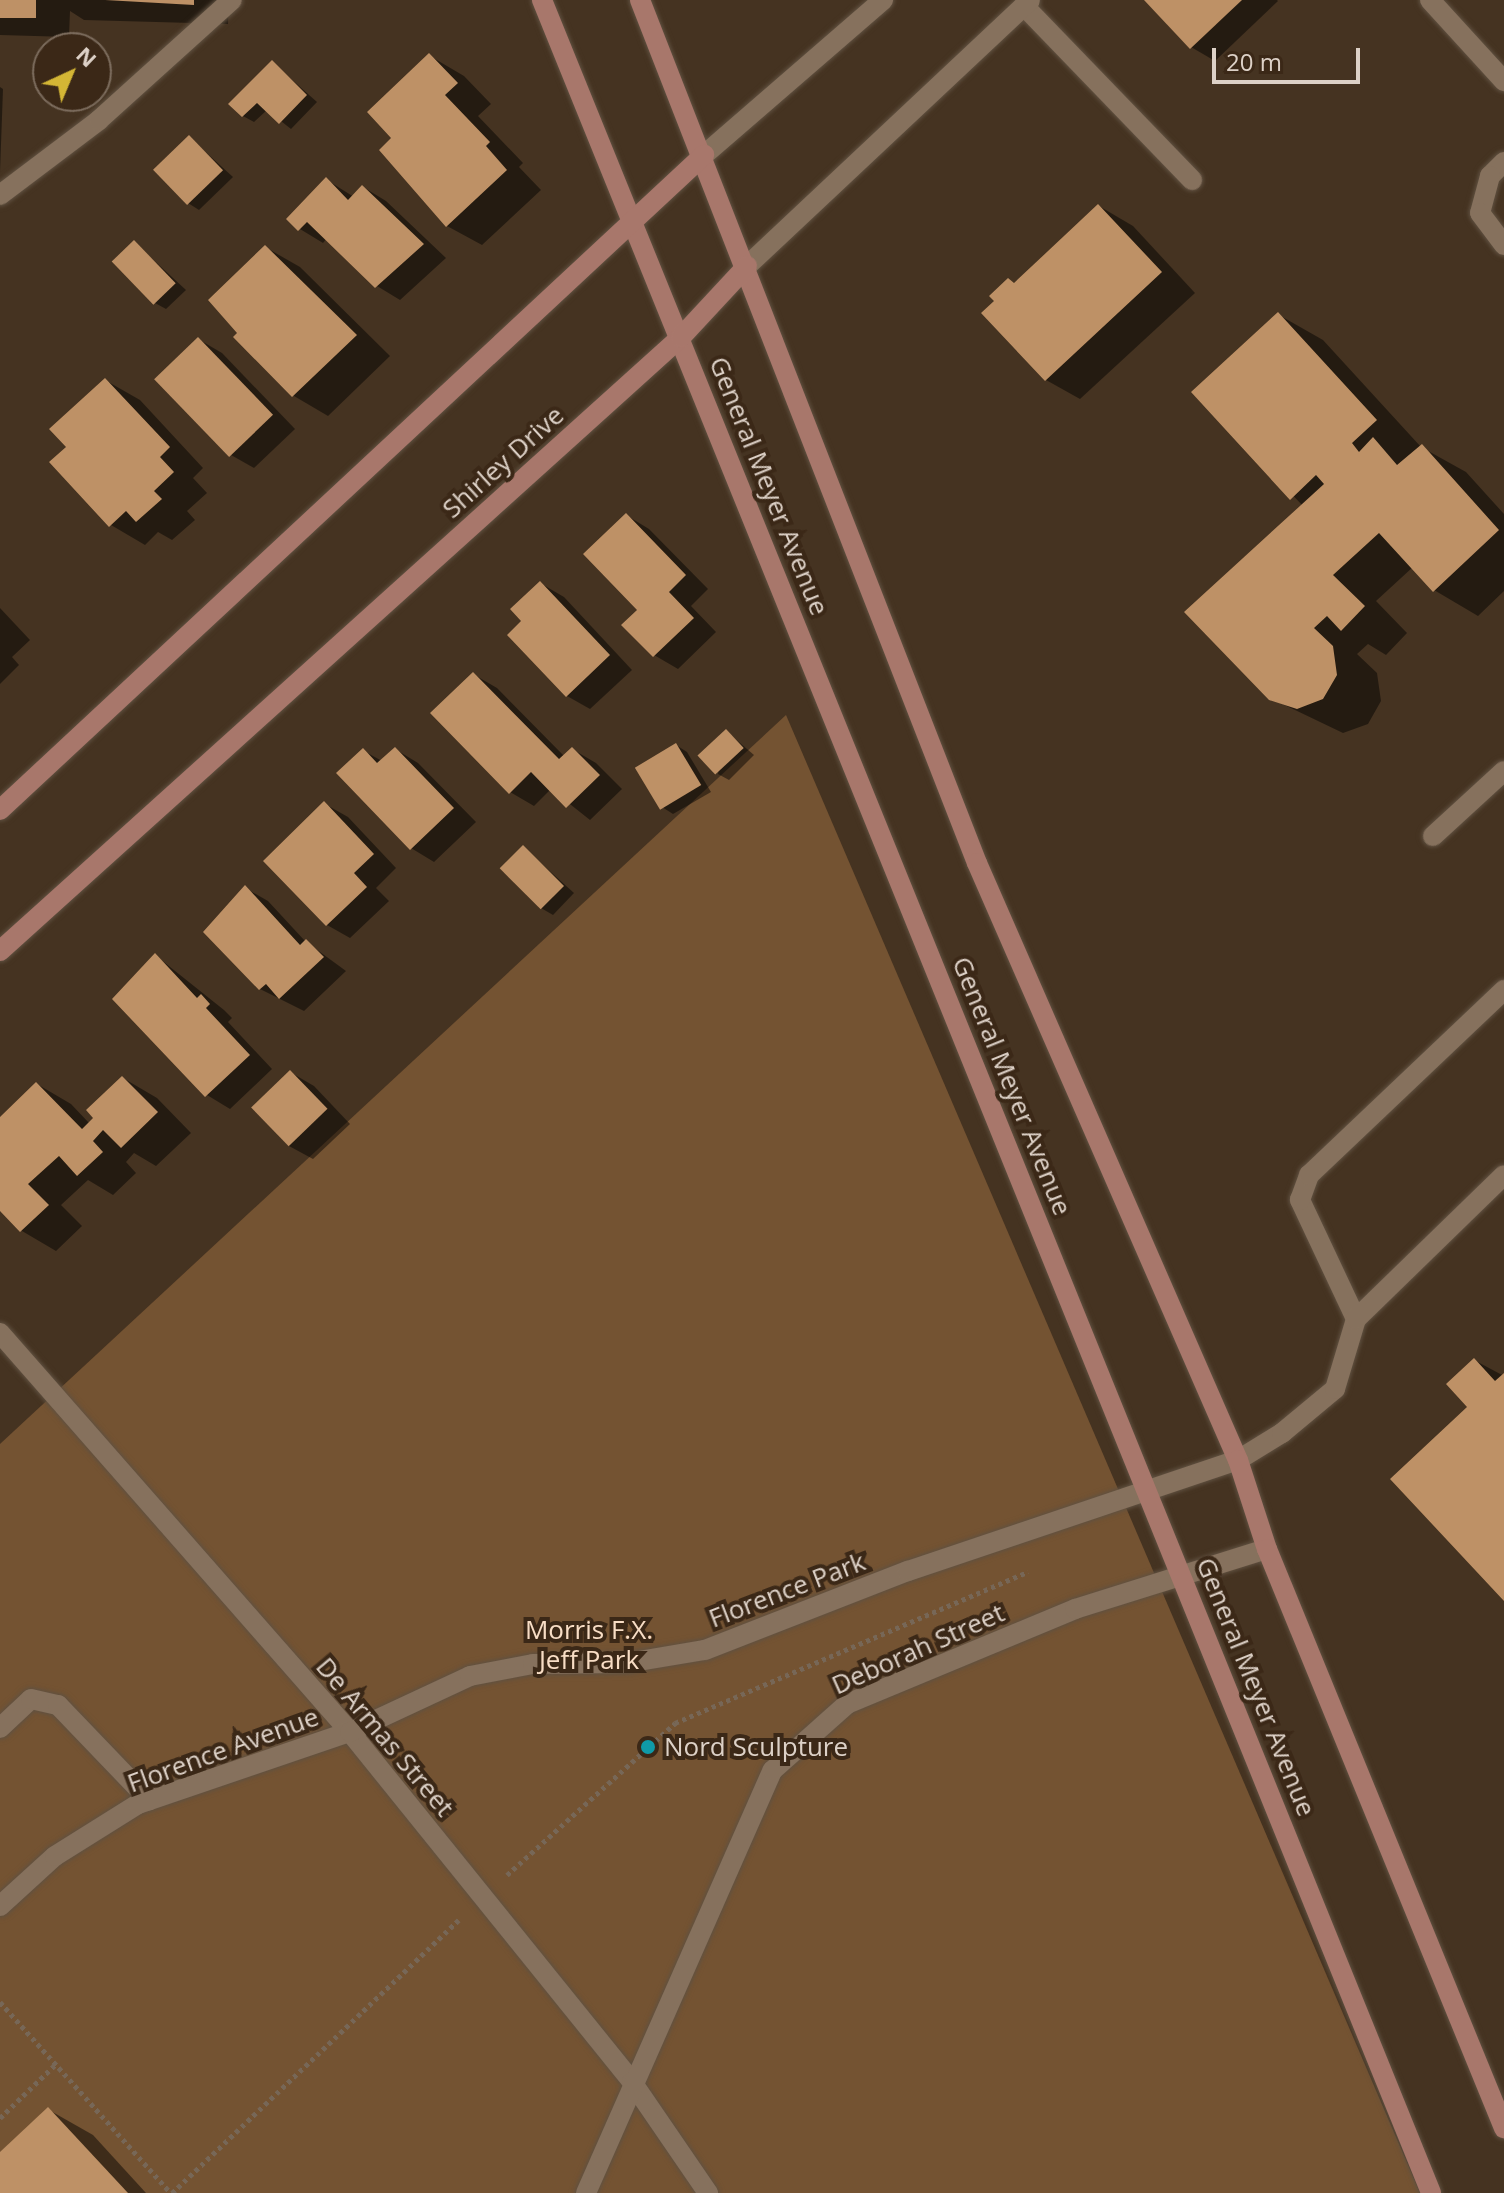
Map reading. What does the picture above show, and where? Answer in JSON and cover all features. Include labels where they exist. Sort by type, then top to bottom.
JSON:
[{"type":"main road","name":"General Meyer Avenue","points":[[542,0],[1431,2193]]},
{"type":"main road","name":"General Meyer Avenue","points":[[640,0],[704,155],[977,863],[1238,1460],[1267,1549],[1504,2128]]},
{"type":"main road","points":[[0,810],[704,155]]},
{"type":"main road","name":"Shirley Drive","points":[[0,951],[681,337],[747,266]]},
{"type":"street","points":[[0,195],[99,120],[232,0]]},
{"type":"street","points":[[704,155],[883,0]]},
{"type":"street","points":[[1430,0],[1504,81]]},
{"type":"street","points":[[1027,3],[1192,180]]},
{"type":"street","name":"Shirley Drive","points":[[747,266],[1027,3]]},
{"type":"street","points":[[1504,162],[1490,176],[1480,213],[1504,245]]},
{"type":"street","points":[[1433,836],[1504,771]]},
{"type":"street","points":[[1504,990],[1309,1175],[1300,1200],[1356,1319],[1504,1175]]},
{"type":"street","name":"Florence Park","points":[[350,1732],[470,1676],[533,1664],[627,1663],[705,1650],[908,1571],[1238,1460],[1282,1433],[1335,1389],[1356,1319]]},
{"type":"street","name":"De Armas Street","points":[[0,1333],[350,1732],[632,2082],[708,2193]]},
{"type":"street","name":"Deborah Street","points":[[586,2193],[632,2082],[679,1990],[727,1865],[773,1770],[847,1704],[1075,1609],[1267,1549]]},
{"type":"street","points":[[0,1728],[31,1699],[58,1705],[149,1800]]},
{"type":"street","name":"Florence Avenue","points":[[0,1906],[55,1856],[149,1800],[350,1732]]},
{"type":"path","points":[[0,2002],[172,2193],[483,1898],[675,1723],[1037,1568]]},
{"type":"path","points":[[0,2118],[57,2063]]},
{"type":"green space","name":"Morris F.X. Jeff Park","points":[[786,715],[1420,2193],[0,2193],[0,1444]]},
{"type":"building","points":[[0,0],[36,0],[36,18],[0,18]]},
{"type":"building","points":[[105,0],[194,0],[194,5]]},
{"type":"building","points":[[1144,0],[1242,0],[1190,49]]},
{"type":"building","points":[[429,53],[458,83],[445,95],[490,142],[486,146],[507,170],[446,227],[379,150],[391,138],[367,112]]},
{"type":"building","points":[[272,60],[307,95],[279,124],[257,103],[242,117],[228,104]]},
{"type":"building","points":[[189,135],[223,170],[187,205],[153,170]]},
{"type":"building","points":[[326,177],[348,200],[362,185],[424,244],[375,288],[307,222],[298,231],[286,219]]},
{"type":"building","points":[[1098,204],[1162,272],[1045,381],[981,313],[994,301],[989,296],[1008,278],[1014,283]]},
{"type":"building","points":[[134,240],[176,283],[153,305],[112,262]]},
{"type":"building","points":[[265,245],[357,335],[292,397],[233,337],[237,333],[208,300]]},
{"type":"building","points":[[1278,312],[1377,420],[1352,443],[1359,452],[1373,437],[1397,465],[1422,444],[1499,530],[1433,592],[1379,533],[1333,575],[1365,606],[1341,631],[1327,616],[1314,628],[1333,646],[1337,675],[1323,699],[1297,709],[1269,700],[1184,612],[1324,484],[1316,475],[1290,500],[1191,392]]},
{"type":"building","points":[[198,337],[273,415],[229,457],[154,379]]},
{"type":"building","points":[[105,378],[170,447],[160,457],[174,472],[154,491],[162,499],[136,522],[126,511],[109,527],[49,462],[66,447],[49,429]]},
{"type":"building","points":[[626,513],[686,575],[669,592],[694,618],[653,657],[621,625],[637,610],[583,554]]},
{"type":"building","points":[[540,581],[610,655],[566,697],[507,635],[521,621],[510,609]]},
{"type":"building","points":[[473,672],[559,759],[572,747],[600,775],[566,808],[531,772],[509,794],[430,713]]},
{"type":"building","points":[[726,729],[744,748],[715,775],[697,756]]},
{"type":"building","points":[[676,743],[701,785],[660,810],[635,768]]},
{"type":"building","points":[[395,747],[454,808],[410,850],[336,773],[363,748],[377,763]]},
{"type":"building","points":[[324,801],[374,854],[354,873],[367,887],[326,926],[263,861]]},
{"type":"building","points":[[523,845],[564,886],[541,909],[500,868]]},
{"type":"building","points":[[245,885],[300,945],[306,939],[324,957],[279,999],[266,984],[259,990],[203,932]]},
{"type":"building","points":[[155,953],[197,998],[201,994],[210,1004],[206,1008],[250,1055],[205,1097],[112,999]]},
{"type":"building","points":[[290,1070],[328,1109],[289,1146],[251,1108]]},
{"type":"building","points":[[122,1076],[158,1112],[121,1148],[103,1130],[93,1141],[103,1152],[77,1176],[59,1156],[28,1184],[49,1205],[20,1232],[0,1211],[0,1117],[36,1082],[82,1129],[93,1118],[86,1110]]},
{"type":"building","points":[[1474,1358],[1495,1381],[1504,1373],[1504,1601],[1390,1479],[1467,1407],[1446,1384]]},
{"type":"building","points":[[48,2107],[128,2193],[0,2193],[0,2152]]},
{"type":"place","name":"Nord Sculpture","points":[[648,1747]]}]
